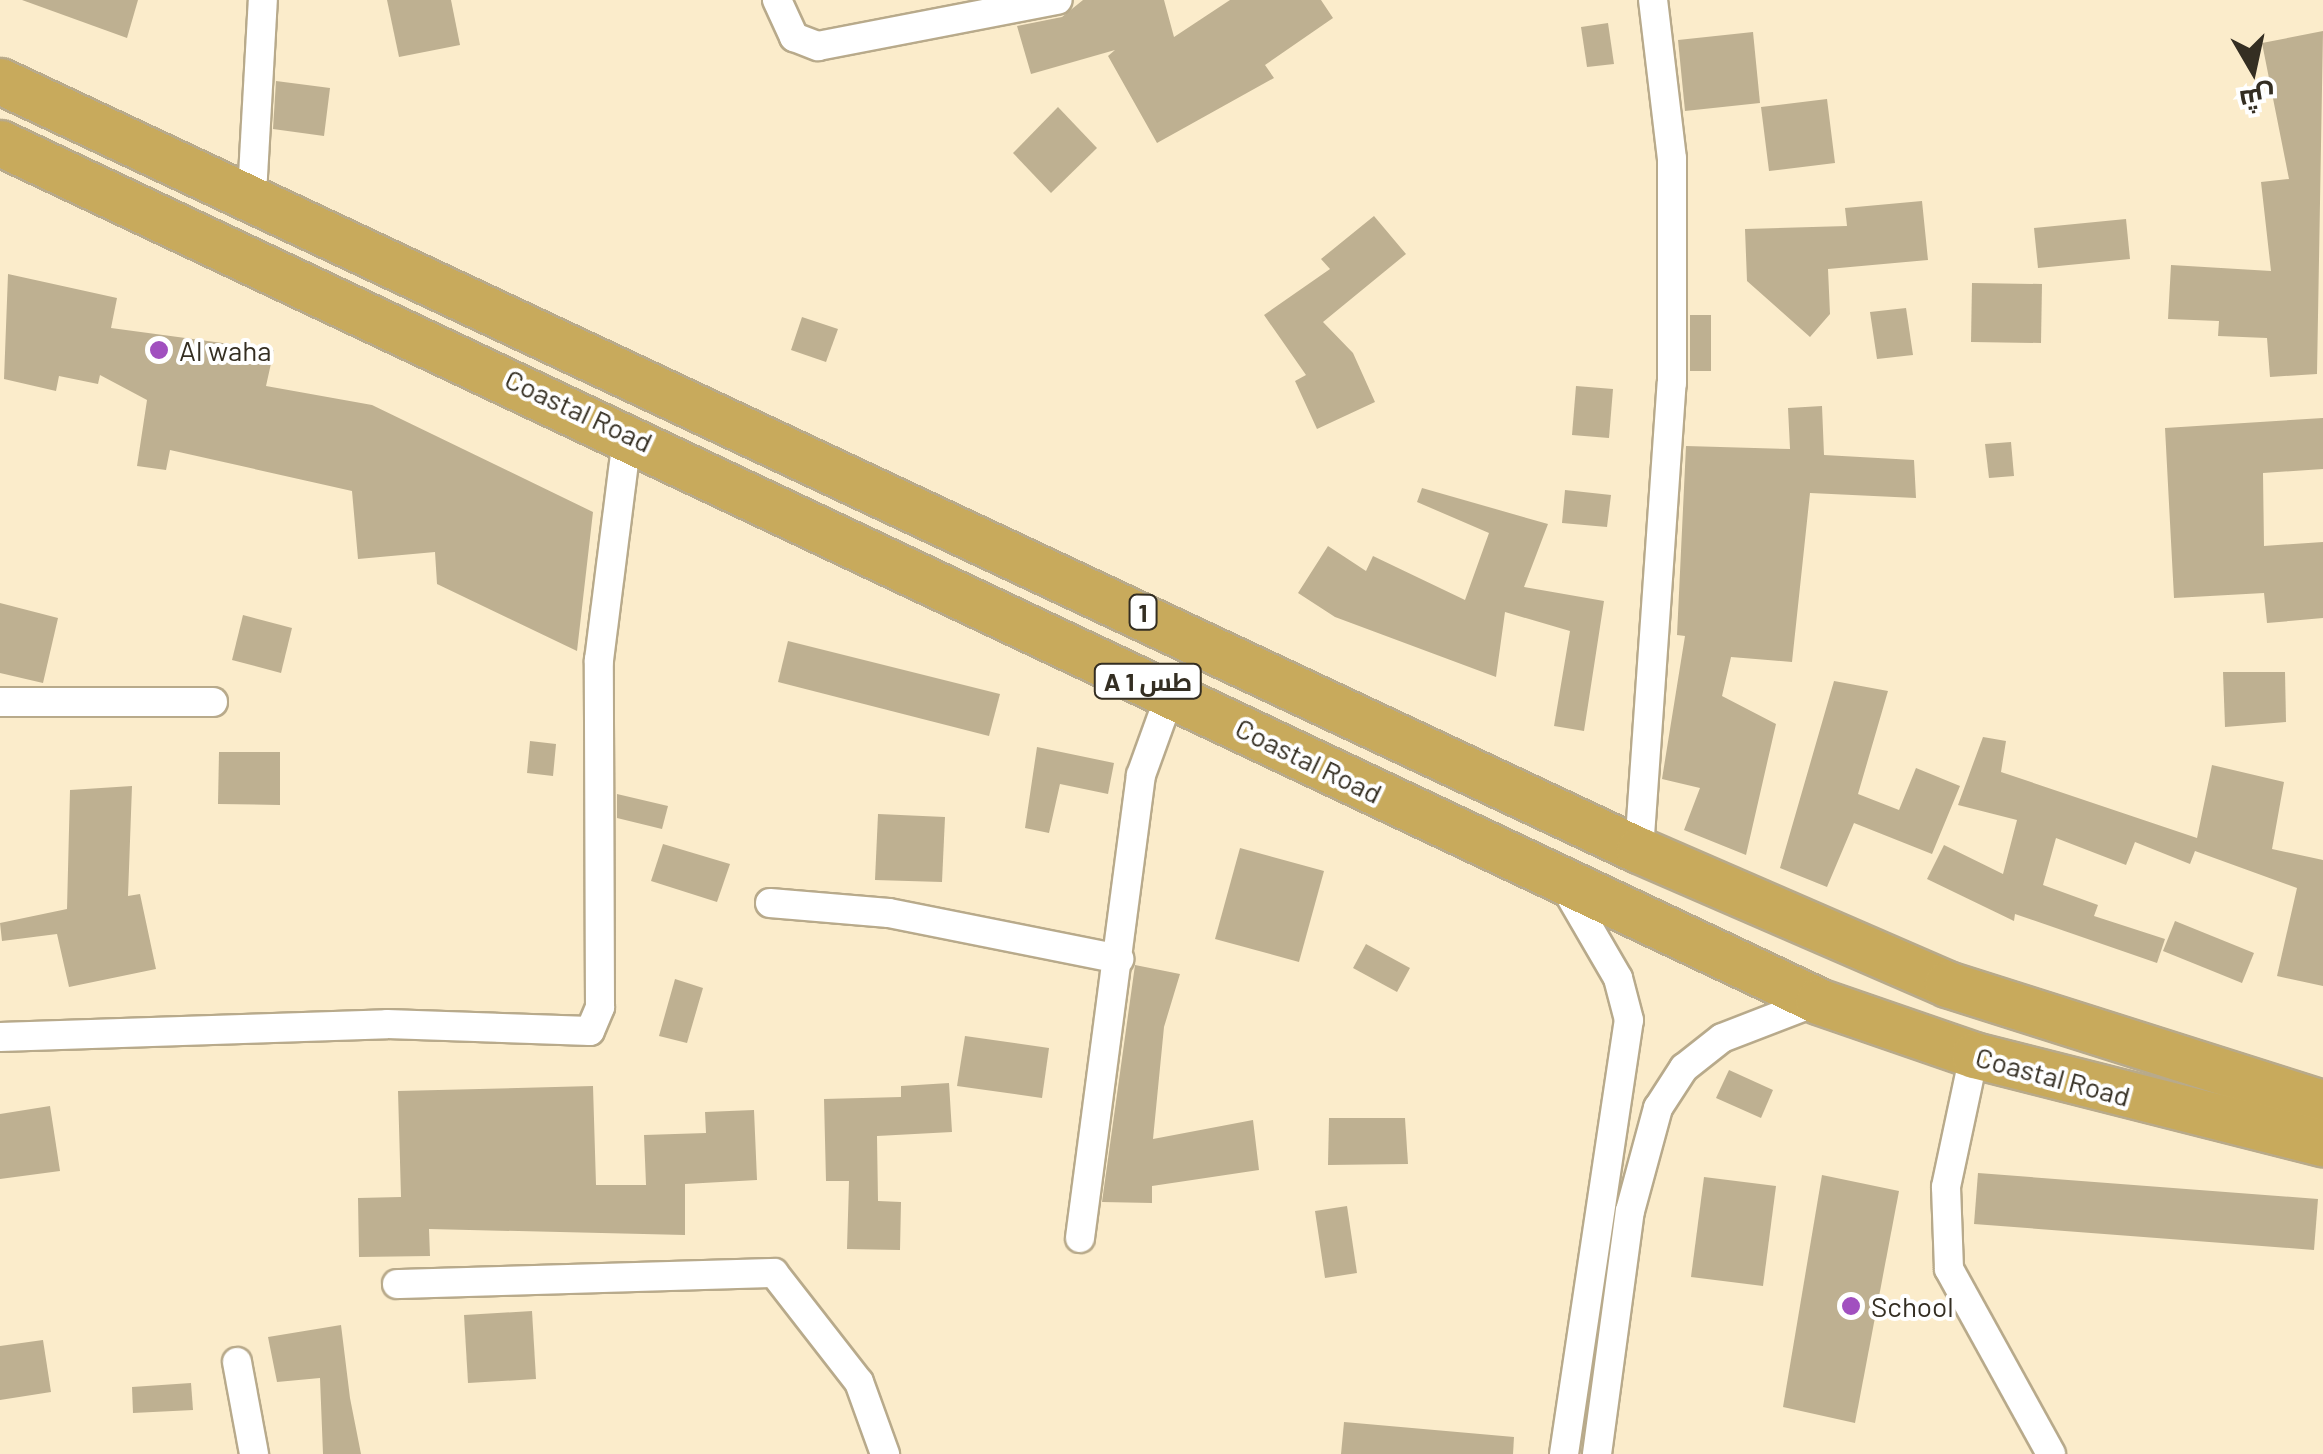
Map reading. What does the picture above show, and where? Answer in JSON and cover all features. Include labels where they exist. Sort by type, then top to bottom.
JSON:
[{"type":"highway","name":"Coastal Road","points":[[0,81],[252,194],[1639,850],[1947,984],[2313,1101]]},
{"type":"highway","name":"Coastal Road","points":[[0,142],[628,432],[1171,692],[1565,887],[1818,1001],[1974,1055],[2323,1143]]},
{"type":"street","points":[[252,194],[263,0]]},
{"type":"street","points":[[777,0],[794,37],[818,46],[1058,0]]},
{"type":"street","points":[[1639,850],[1672,383],[1672,159],[1652,0]]},
{"type":"street","points":[[0,1037],[387,1024],[590,1030],[600,1021],[599,660],[628,432]]},
{"type":"street","points":[[1080,1238],[1141,775],[1171,692]]},
{"type":"street","points":[[0,702],[212,702]]},
{"type":"street","points":[[1564,1454],[1629,1020],[1618,978],[1565,887]]},
{"type":"street","points":[[770,903],[889,913],[1119,959]]},
{"type":"street","points":[[1598,1454],[1630,1211],[1658,1108],[1684,1068],[1722,1038],[1818,1001]]},
{"type":"street","points":[[1974,1055],[1946,1187],[1950,1269],[2051,1454]]},
{"type":"street","points":[[397,1284],[774,1273],[859,1382],[885,1454]]},
{"type":"street","points":[[237,1362],[254,1454]]},
{"type":"building","points":[[22,0],[138,0],[127,38]]},
{"type":"building","points":[[387,0],[451,0],[460,45],[399,57]]},
{"type":"building","points":[[1083,0],[1164,0],[1174,37],[1230,0],[1321,0],[1333,18],[1265,65],[1274,78],[1157,143],[1108,56],[1115,50],[1031,74],[1017,26],[1062,17]]},
{"type":"building","points":[[1608,23],[1614,64],[1587,67],[1581,27]]},
{"type":"building","points":[[2323,31],[2317,374],[2270,377],[2267,338],[2218,336],[2219,321],[2168,319],[2171,265],[2271,271],[2261,182],[2289,179],[2262,43]]},
{"type":"building","points":[[1753,32],[1760,103],[1685,111],[1678,40]]},
{"type":"building","points":[[276,81],[330,88],[324,136],[273,129]]},
{"type":"building","points":[[1827,99],[1835,163],[1769,171],[1761,107]]},
{"type":"building","points":[[1058,107],[1097,148],[1051,193],[1013,153]]},
{"type":"building","points":[[1922,201],[1928,260],[1828,269],[1830,314],[1810,337],[1747,281],[1745,229],[1847,226],[1845,208]]},
{"type":"building","points":[[1374,216],[1406,254],[1323,322],[1353,353],[1375,402],[1317,429],[1295,381],[1306,375],[1264,315],[1330,269],[1321,259]]},
{"type":"building","points":[[2126,219],[2130,259],[2038,268],[2034,228]]},
{"type":"building","points":[[8,274],[117,298],[111,328],[274,350],[266,386],[372,405],[593,512],[577,651],[437,584],[435,552],[358,559],[352,491],[170,450],[166,470],[137,466],[147,400],[100,375],[98,384],[59,376],[56,391],[4,379]]},
{"type":"building","points":[[1972,283],[2042,284],[2041,343],[1971,342]]},
{"type":"building","points":[[1906,308],[1913,355],[1877,359],[1870,312]]},
{"type":"building","points":[[1690,315],[1711,315],[1711,371],[1690,371]]},
{"type":"building","points":[[802,317],[838,329],[826,362],[791,350]]},
{"type":"building","points":[[1576,386],[1613,389],[1609,438],[1572,435]]},
{"type":"building","points":[[1822,406],[1824,455],[1914,460],[1916,498],[1810,493],[1792,662],[1731,657],[1722,696],[1776,724],[1746,855],[1684,830],[1700,788],[1662,779],[1685,636],[1677,635],[1686,446],[1790,449],[1788,408]]},
{"type":"building","points":[[2323,418],[2323,469],[2263,473],[2264,546],[2323,542],[2323,618],[2267,623],[2264,593],[2174,598],[2165,428]]},
{"type":"building","points":[[2011,442],[2014,476],[1989,478],[1985,444]]},
{"type":"building","points":[[1422,488],[1548,524],[1524,587],[1604,601],[1584,731],[1554,726],[1570,631],[1505,612],[1496,677],[1335,617],[1298,593],[1328,546],[1366,571],[1373,556],[1465,600],[1489,533],[1417,502]]},
{"type":"building","points":[[1565,490],[1611,495],[1607,527],[1562,523]]},
{"type":"building","points":[[0,603],[58,618],[43,683],[0,673]]},
{"type":"building","points":[[243,615],[292,628],[281,673],[232,660]]},
{"type":"building","points":[[788,641],[1000,694],[989,736],[778,682]]},
{"type":"building","points":[[2223,672],[2285,672],[2286,722],[2225,727]]},
{"type":"building","points":[[1834,681],[1888,691],[1858,794],[1899,810],[1916,768],[1960,786],[1932,854],[1854,823],[1827,887],[1780,868]]},
{"type":"building","points":[[1983,737],[2006,741],[2001,772],[2197,838],[2212,765],[2284,782],[2272,849],[2323,860],[2323,986],[2277,976],[2297,888],[2195,851],[2190,864],[2135,842],[2126,865],[2056,838],[2043,885],[2098,905],[2094,916],[2165,939],[2157,963],[2015,914],[2014,921],[1927,879],[1944,845],[2003,874],[2017,820],[1958,805]]},
{"type":"building","points":[[530,741],[556,744],[553,776],[527,773]]},
{"type":"building","points":[[1037,747],[1114,763],[1108,794],[1060,784],[1049,833],[1025,828]]},
{"type":"building","points":[[219,752],[280,752],[280,805],[218,804]]},
{"type":"building","points":[[132,786],[128,896],[140,894],[156,969],[69,987],[57,934],[2,941],[0,923],[67,909],[70,790]]},
{"type":"building","points":[[617,794],[668,806],[662,829],[617,818]]},
{"type":"building","points":[[878,814],[945,817],[942,882],[875,880]]},
{"type":"building","points":[[663,844],[730,864],[717,902],[651,881]]},
{"type":"building","points":[[1240,848],[1324,871],[1299,962],[1215,939]]},
{"type":"building","points":[[2175,921],[2254,953],[2242,983],[2163,951]]},
{"type":"building","points":[[1366,944],[1410,968],[1397,992],[1353,968]]},
{"type":"building","points":[[1135,965],[1180,974],[1164,1027],[1153,1139],[1253,1120],[1259,1170],[1152,1186],[1152,1203],[1102,1202]]},
{"type":"building","points":[[675,979],[703,988],[687,1043],[659,1036]]},
{"type":"building","points":[[965,1036],[1049,1048],[1042,1098],[957,1086]]},
{"type":"building","points":[[1729,1070],[1773,1090],[1761,1118],[1716,1098]]},
{"type":"building","points":[[949,1083],[952,1132],[877,1136],[878,1201],[901,1202],[900,1250],[847,1249],[849,1181],[826,1181],[824,1099],[901,1097],[901,1086]]},
{"type":"building","points":[[593,1086],[596,1185],[646,1185],[644,1135],[706,1133],[705,1112],[754,1110],[757,1180],[685,1184],[685,1235],[429,1229],[430,1256],[359,1257],[358,1198],[401,1197],[398,1091]]},
{"type":"building","points":[[50,1106],[60,1171],[0,1179],[0,1114]]},
{"type":"building","points":[[1329,1118],[1405,1118],[1408,1164],[1328,1165]]},
{"type":"building","points":[[1978,1173],[2318,1199],[2314,1250],[1974,1224]]},
{"type":"building","points":[[1822,1175],[1899,1191],[1855,1423],[1783,1407]]},
{"type":"building","points":[[1704,1177],[1776,1186],[1763,1286],[1691,1277]]},
{"type":"building","points":[[1347,1206],[1357,1273],[1325,1278],[1315,1211]]},
{"type":"building","points":[[532,1311],[536,1379],[468,1383],[464,1315]]},
{"type":"building","points":[[341,1325],[361,1454],[323,1454],[320,1378],[277,1382],[268,1337]]},
{"type":"building","points":[[43,1340],[51,1392],[0,1400],[0,1346]]},
{"type":"building","points":[[191,1383],[193,1410],[133,1413],[132,1387]]},
{"type":"building","points":[[1344,1422],[1514,1437],[1513,1454],[1341,1454]]},
{"type":"place","name":"Al waha","points":[[159,350]]},
{"type":"place","name":"School","points":[[1851,1306]]}]
